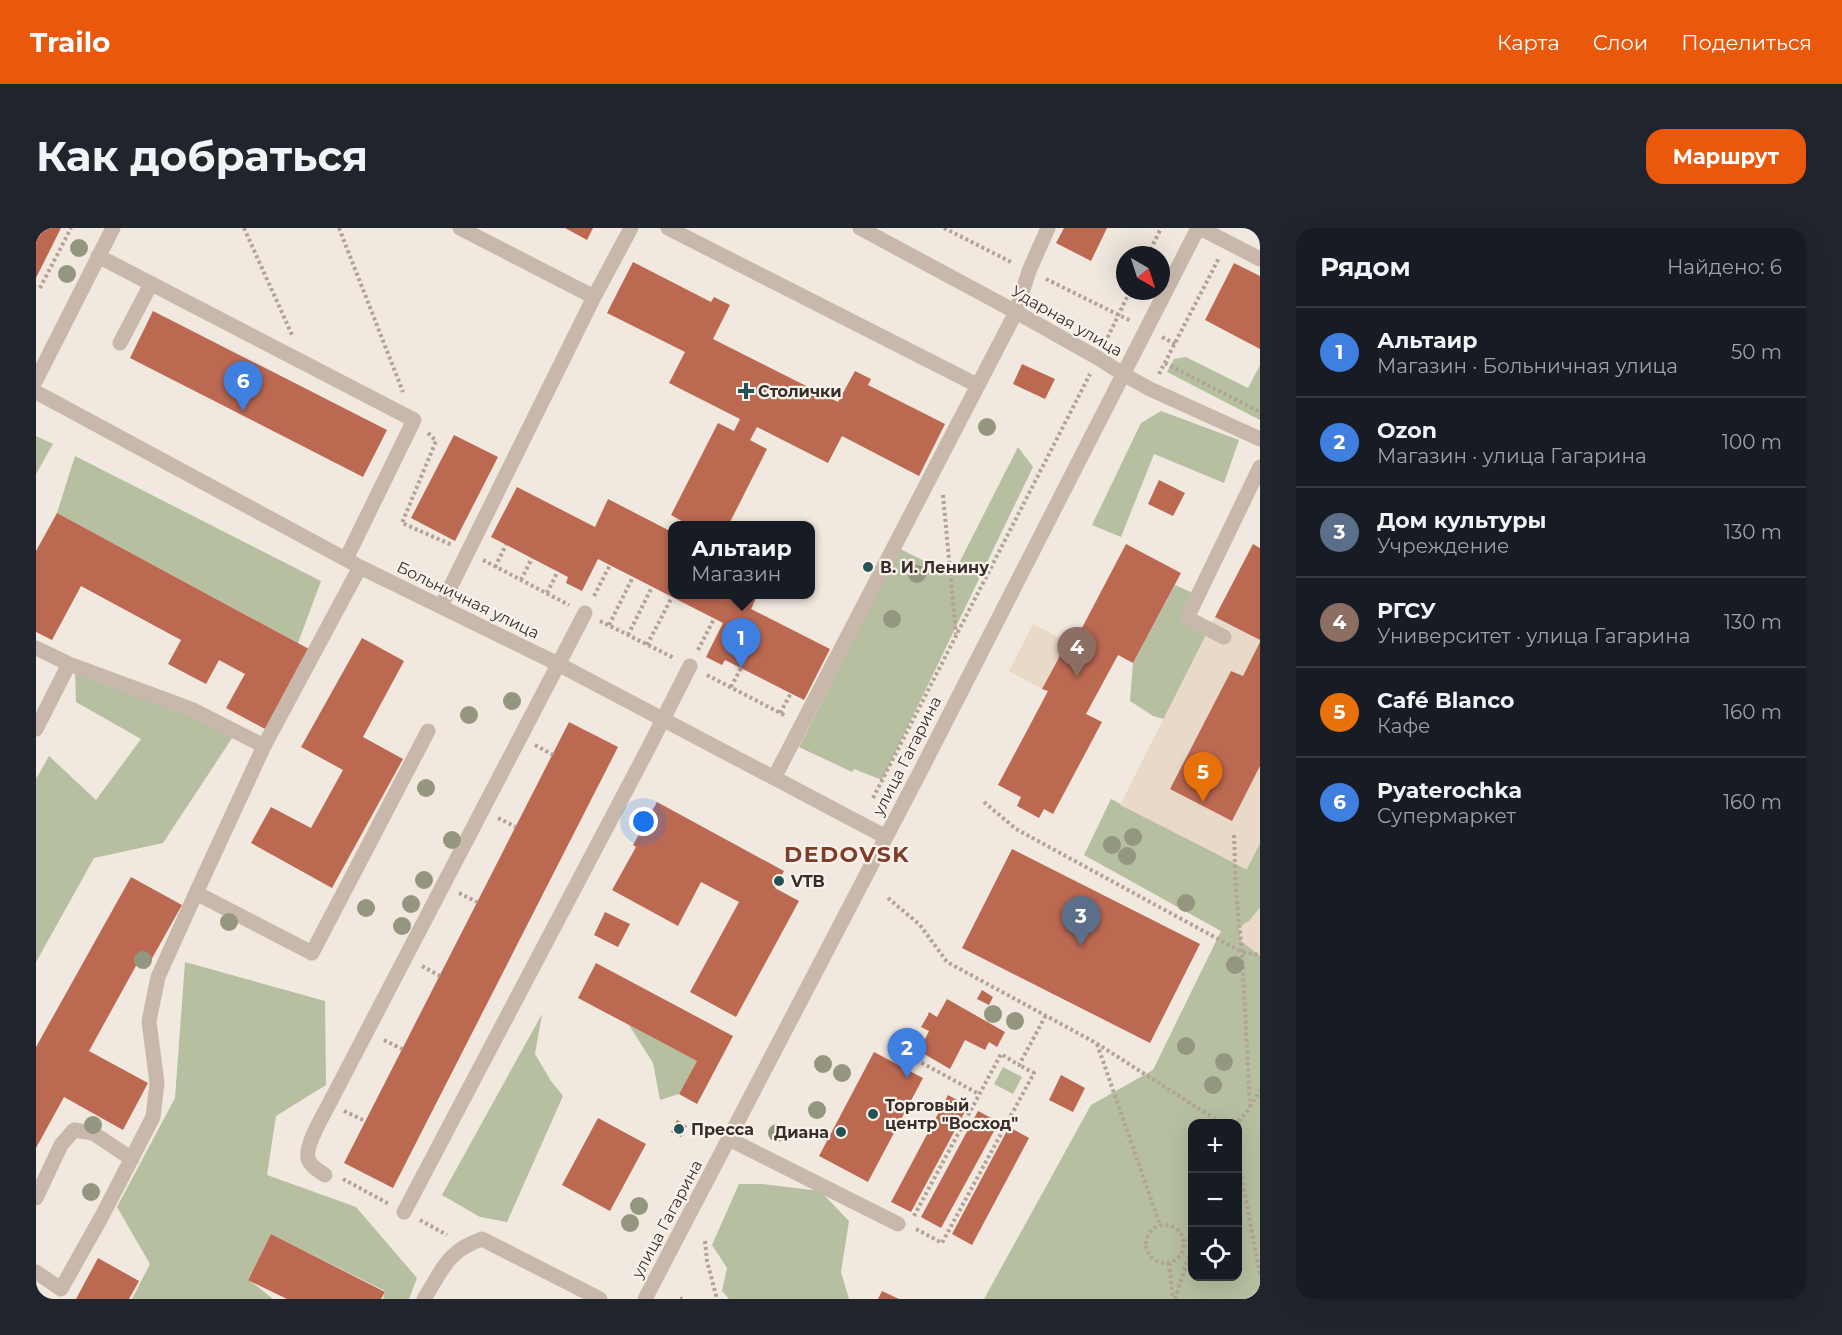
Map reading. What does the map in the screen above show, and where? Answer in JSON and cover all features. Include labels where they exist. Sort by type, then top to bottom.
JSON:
[{"type":"street","points":[[36,380],[113,228]]},
{"type":"street","points":[[460,228],[594,297]]},
{"type":"street","points":[[441,606],[594,297],[631,228]]},
{"type":"street","points":[[668,228],[977,385]]},
{"type":"street","name":"Ударная улица","points":[[860,228],[1016,312],[1150,389],[1260,439]]},
{"type":"street","points":[[774,778],[1016,312],[1029,271],[1048,228]]},
{"type":"street","points":[[1199,228],[1260,259]]},
{"type":"street","name":"улица Гагарина","points":[[645,1299],[1199,228]]},
{"type":"street","points":[[98,256],[414,420],[346,559]]},
{"type":"street","points":[[120,343],[151,284]]},
{"type":"street","name":"Больничная улица","points":[[36,392],[360,567],[558,664],[886,837]]},
{"type":"street","points":[[1224,637],[1187,618],[1260,467]]},
{"type":"street","points":[[36,1272],[61,1289],[153,1117],[157,1083],[149,1020],[158,977],[264,746],[360,567]]},
{"type":"street","points":[[325,1175],[313,1167],[308,1159],[308,1149],[329,1104],[585,613]]},
{"type":"street","points":[[36,648],[69,664],[191,709],[264,746]]},
{"type":"street","points":[[36,729],[69,664]]},
{"type":"street","points":[[404,1212],[690,666]]},
{"type":"street","points":[[196,893],[312,953],[428,730]]},
{"type":"street","points":[[36,1198],[61,1145],[74,1130],[93,1133],[132,1159]]},
{"type":"street","points":[[729,1139],[898,1224]]},
{"type":"street","points":[[424,1299],[450,1257],[466,1245],[483,1239],[600,1299]]},
{"type":"path","points":[[40,288],[71,228]]},
{"type":"path","points":[[244,228],[305,363]]},
{"type":"path","points":[[1152,246],[1161,228]]},
{"type":"path","points":[[1158,375],[1227,242]]},
{"type":"path","points":[[1105,343],[1126,300]]},
{"type":"path","points":[[1158,335],[1175,344]]},
{"type":"path","points":[[1165,363],[1260,412]]},
{"type":"path","points":[[873,798],[1092,371]]},
{"type":"path","points":[[943,493],[957,634]]},
{"type":"path","points":[[495,567],[506,545]]},
{"type":"path","points":[[467,552],[802,724]]},
{"type":"path","points":[[521,580],[532,558]]},
{"type":"path","points":[[585,613],[610,565]]},
{"type":"path","points":[[547,593],[558,571]]},
{"type":"path","points":[[609,625],[633,577]]},
{"type":"path","points":[[628,635],[652,587]]},
{"type":"path","points":[[647,645],[671,599]]},
{"type":"path","points":[[690,666],[714,619]]},
{"type":"path","points":[[731,687],[741,668]]},
{"type":"path","points":[[780,713],[791,693]]},
{"type":"path","points":[[984,802],[1016,829],[1242,952],[1260,955]]},
{"type":"path","points":[[1234,835],[1250,1108]]},
{"type":"path","points":[[888,898],[920,925],[947,962],[1096,1043],[1215,1119]]},
{"type":"path","points":[[1019,1065],[1046,1015]]},
{"type":"path","points":[[1096,1043],[1160,1225]]},
{"type":"path","points":[[1001,1054],[1019,1065],[1034,1072],[942,1243],[909,1225],[1001,1054]]},
{"type":"path","points":[[911,1057],[979,1094]]},
{"type":"path","points":[[1240,1119],[1250,1108],[1260,1089]]},
{"type":"path","points":[[1241,1173],[1260,1274]]},
{"type":"path","points":[[325,1175],[342,1179],[466,1245]]},
{"type":"path","points":[[1160,1225],[1167,1225],[1179,1231],[1184,1243],[1180,1256],[1169,1263],[1156,1261],[1145,1245],[1149,1232],[1160,1225]]},
{"type":"path","points":[[705,1241],[707,1261],[717,1299]]},
{"type":"path","points":[[1174,1299],[1188,1258]]},
{"type":"path","points":[[1169,1263],[1174,1299]]},
{"type":"green space","points":[[1186,357],[1248,388],[1260,365],[1260,420],[1167,372],[1174,359]]},
{"type":"green space","points":[[1161,411],[1239,440],[1224,483],[1154,454],[1121,537],[1092,525],[1141,423]]},
{"type":"green space","points":[[36,436],[53,444],[36,474]]},
{"type":"green space","points":[[1018,447],[1033,467],[882,780],[854,769],[852,772],[799,747],[900,549],[953,575]]},
{"type":"green space","points":[[75,456],[321,581],[298,643],[57,513]]},
{"type":"green space","points":[[1175,585],[1195,594],[1188,618],[1209,629],[1164,719],[1153,716],[1130,701],[1133,663]]},
{"type":"green space","points":[[75,669],[240,726],[163,843],[94,858],[36,962],[36,779],[49,756],[96,800],[141,739],[76,702]]},
{"type":"green space","points":[[1111,799],[1246,869],[1260,843],[1260,1299],[984,1299],[1091,1105],[1153,1070],[1221,931],[1084,855]]},
{"type":"green space","points":[[185,962],[325,1001],[326,1085],[276,1116],[267,1175],[356,1207],[417,1278],[409,1299],[383,1299],[385,1291],[271,1234],[248,1279],[273,1299],[132,1299],[150,1264],[117,1207],[175,1098]]},
{"type":"green space","points":[[542,1014],[535,1054],[563,1096],[507,1222],[480,1217],[442,1195]]},
{"type":"green space","points":[[629,1025],[697,1061],[679,1094],[660,1100],[653,1063]]},
{"type":"green space","points":[[1003,1067],[1022,1077],[1013,1094],[994,1084]]},
{"type":"green space","points":[[739,1184],[762,1184],[820,1191],[849,1221],[841,1272],[849,1299],[729,1299],[722,1291],[727,1268],[712,1245]]},
{"type":"shaded area","points":[[1215,617],[1260,642],[1243,676],[1231,671],[1171,789],[1260,766],[1260,843],[1247,869],[1120,805]]},
{"type":"shaded area","points":[[1033,624],[1067,642],[1042,689],[1009,671]]},
{"type":"shaded area","points":[[1260,907],[1260,956],[1241,941],[1239,927],[1249,921]]},
{"type":"building","points":[[36,228],[61,228],[36,278]]},
{"type":"building","points":[[565,228],[593,228],[587,240]]},
{"type":"building","points":[[1064,228],[1107,228],[1091,261],[1056,243]]},
{"type":"building","points":[[633,262],[711,302],[714,297],[730,305],[713,339],[838,402],[855,371],[871,379],[868,385],[945,424],[919,476],[842,436],[828,463],[757,427],[750,440],[767,449],[731,521],[682,521],[671,515],[718,423],[734,431],[740,419],[669,383],[685,352],[607,313]]},
{"type":"building","points":[[1234,263],[1260,276],[1260,349],[1205,320]]},
{"type":"building","points":[[153,311],[387,430],[363,477],[130,358]]},
{"type":"building","points":[[1022,364],[1055,379],[1045,399],[1013,384]]},
{"type":"building","points":[[454,435],[498,457],[455,541],[411,518]]},
{"type":"building","points":[[1159,480],[1185,493],[1173,516],[1148,504]]},
{"type":"building","points":[[517,487],[595,527],[608,499],[668,530],[668,595],[598,559],[582,591],[566,583],[568,577],[491,537]]},
{"type":"building","points":[[57,513],[309,649],[265,729],[226,708],[245,674],[219,660],[206,684],[168,664],[181,640],[81,586],[52,640],[36,632],[36,551]]},
{"type":"building","points":[[1126,544],[1181,573],[1133,663],[1118,655],[1086,714],[1102,722],[1053,814],[1044,809],[1039,818],[1017,806],[1021,797],[998,785],[1048,691],[1042,689],[1067,642],[1073,645]]},
{"type":"building","points":[[1253,544],[1260,548],[1260,640],[1215,617]]},
{"type":"building","points":[[676,599],[756,599],[751,609],[830,649],[804,700],[725,660],[722,665],[706,657],[723,623]]},
{"type":"building","points":[[362,638],[404,661],[363,737],[403,759],[332,888],[251,843],[271,807],[311,828],[343,770],[301,747]]},
{"type":"building","points":[[1260,642],[1260,766],[1232,821],[1170,789],[1231,671],[1243,676]]},
{"type":"building","points":[[569,722],[618,747],[393,1188],[344,1163]]},
{"type":"building","points":[[657,802],[784,871],[775,888],[799,901],[736,1017],[690,992],[739,902],[701,882],[678,926],[612,890]]},
{"type":"building","points":[[1012,849],[1200,944],[1150,1043],[962,948]]},
{"type":"building","points":[[131,877],[182,905],[146,969],[137,964],[89,1051],[148,1083],[123,1130],[64,1097],[36,1148],[36,1047]]},
{"type":"building","points":[[605,912],[630,924],[618,947],[594,935]]},
{"type":"building","points":[[596,963],[733,1036],[697,1104],[679,1094],[697,1061],[578,998]]},
{"type":"building","points":[[982,990],[993,997],[989,1005],[977,999]]},
{"type":"building","points":[[947,999],[1005,1032],[997,1047],[989,1042],[985,1050],[965,1040],[950,1069],[919,1051],[929,1031],[921,1027],[929,1012],[937,1017]]},
{"type":"building","name":"Торговый центр \"Восход\"","points":[[874,1052],[923,1078],[868,1182],[819,1156]]},
{"type":"building","points":[[1061,1075],[1085,1088],[1073,1112],[1049,1100]]},
{"type":"building","points":[[948,1095],[968,1106],[911,1212],[891,1202]]},
{"type":"building","points":[[978,1111],[999,1122],[941,1228],[921,1217]]},
{"type":"building","points":[[598,1118],[646,1144],[610,1211],[562,1185]]},
{"type":"building","name":"Пресса","points":[[677,1120],[687,1126],[681,1137],[671,1132]]},
{"type":"building","points":[[1009,1127],[1029,1138],[972,1245],[952,1234]]},
{"type":"building","points":[[271,1234],[385,1292],[381,1299],[287,1299],[248,1280]]},
{"type":"building","points":[[98,1258],[139,1281],[129,1299],[76,1299]]},
{"type":"building","points":[[882,1291],[899,1299],[878,1299]]},
{"type":"place","name":"Столички","points":[[746,391]]},
{"type":"place","name":"Pyaterochka","points":[[243,411]]},
{"type":"place","name":"В. И. Ленину","points":[[868,567]]},
{"type":"place","name":"Альтаир","points":[[741,668]]},
{"type":"place","name":"РГСУ","points":[[1077,677]]},
{"type":"place","name":"Café Blanco","points":[[1203,802]]},
{"type":"place","name":"VTB","points":[[779,881]]},
{"type":"place","name":"Дом культуры","points":[[1081,946]]},
{"type":"place","name":"Ozon","points":[[907,1078]]},
{"type":"place","name":"Торговый центр \"Восход\"","points":[[873,1114]]},
{"type":"place","name":"Пресса","points":[[679,1129]]},
{"type":"place","name":"Диана","points":[[841,1132]]},
{"type":"district","name":"DEDOVSK","points":[[847,854]]}]
